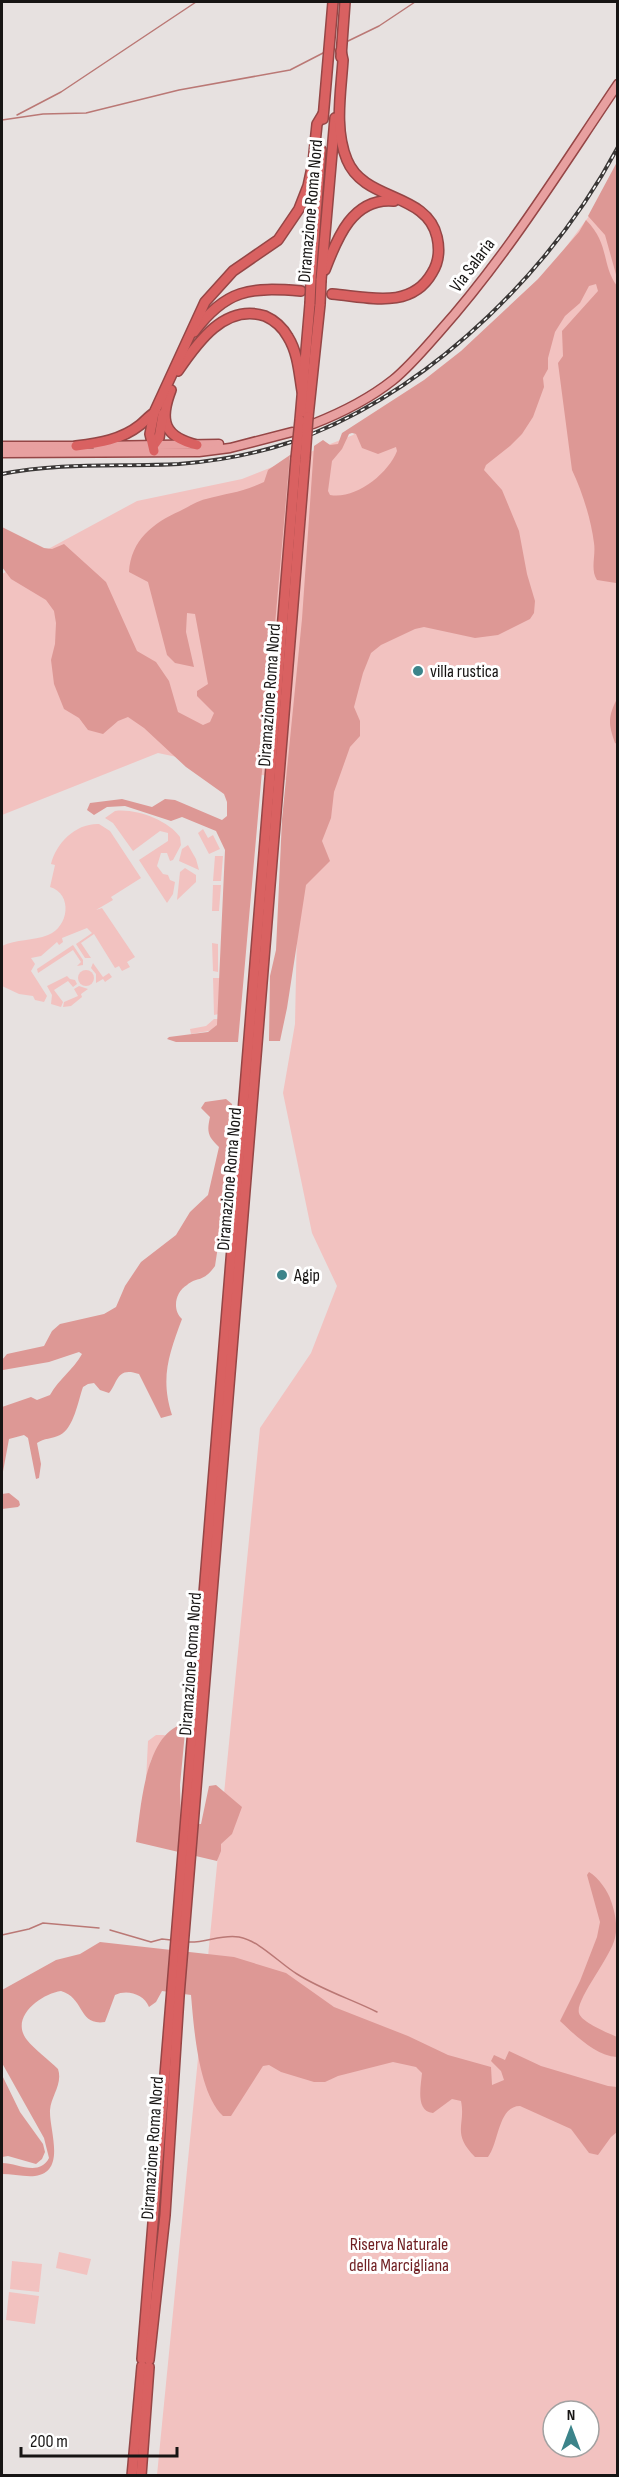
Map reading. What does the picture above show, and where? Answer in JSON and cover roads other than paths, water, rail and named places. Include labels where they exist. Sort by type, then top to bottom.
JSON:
[{"type":"highway","name":"Diramazione Roma Nord","points":[[141,2475],[146,2363],[193,1803],[240,1197],[300,458],[307,420],[315,304],[323,114],[333,2]]},
{"type":"highway","name":"Diramazione Roma Nord","points":[[316,280],[345,2]]},
{"type":"highway","points":[[332,294],[388,299],[402,298],[412,294],[426,282],[438,259],[439,245],[435,229],[427,216],[405,202],[369,187],[357,176],[347,161],[340,128],[343,60],[341,51]]},
{"type":"highway","points":[[154,448],[150,434],[197,315],[213,290],[233,271],[278,240],[291,223],[308,186],[317,124],[323,114]]},
{"type":"highway","points":[[316,280],[343,228],[354,215],[369,204],[384,200],[405,202]]},
{"type":"highway","points":[[180,354],[192,334],[218,305],[243,292],[301,291]]},
{"type":"highway","name":"Diramazione Roma Nord","points":[[307,420],[302,391],[315,304]]},
{"type":"highway","points":[[178,372],[193,349],[212,329],[226,319],[243,314],[258,314],[271,318],[289,338],[298,362],[302,391]]},
{"type":"highway","points":[[76,446],[121,437],[159,412],[178,372],[192,334]]},
{"type":"highway","points":[[159,412],[172,435],[184,442],[197,445]]},
{"type":"highway","name":"Diramazione Roma Nord","points":[[132,2475],[146,2363]]},
{"type":"main road","name":"Via Salaria","points":[[307,420],[347,410],[392,381],[458,310],[492,268],[618,84]]},
{"type":"main road","points":[[2,446],[154,448],[199,452],[252,443],[292,432]]},
{"type":"main road","points":[[2,453],[252,443]]},
{"type":"waterway","points":[[17,115],[61,92],[196,2]]},
{"type":"waterway","points":[[346,42],[379,26],[415,2]]},
{"type":"waterway","points":[[2,120],[43,114],[86,113],[179,90],[290,70],[325,52]]},
{"type":"waterway","points":[[2,1935],[29,1929],[43,1923],[99,1928]]},
{"type":"waterway","points":[[110,1930],[151,1942],[162,1939],[171,1940]]},
{"type":"waterway","points":[[188,1942],[226,1937],[247,1939],[307,1980],[377,2012]]},
{"type":"railway","points":[[312,434],[359,412],[404,384],[448,352],[489,316],[527,277],[561,235],[592,192],[618,147]]},
{"type":"railway","points":[[2,474],[68,466],[194,463],[250,453],[291,442]]},
{"type":"place","name":"villa rustica","points":[[418,671]]},
{"type":"place","name":"Agip","points":[[282,1275]]},
{"type":"park label","name":"Riserva Naturale della Marcigliana","points":[[399,2254]]}]
